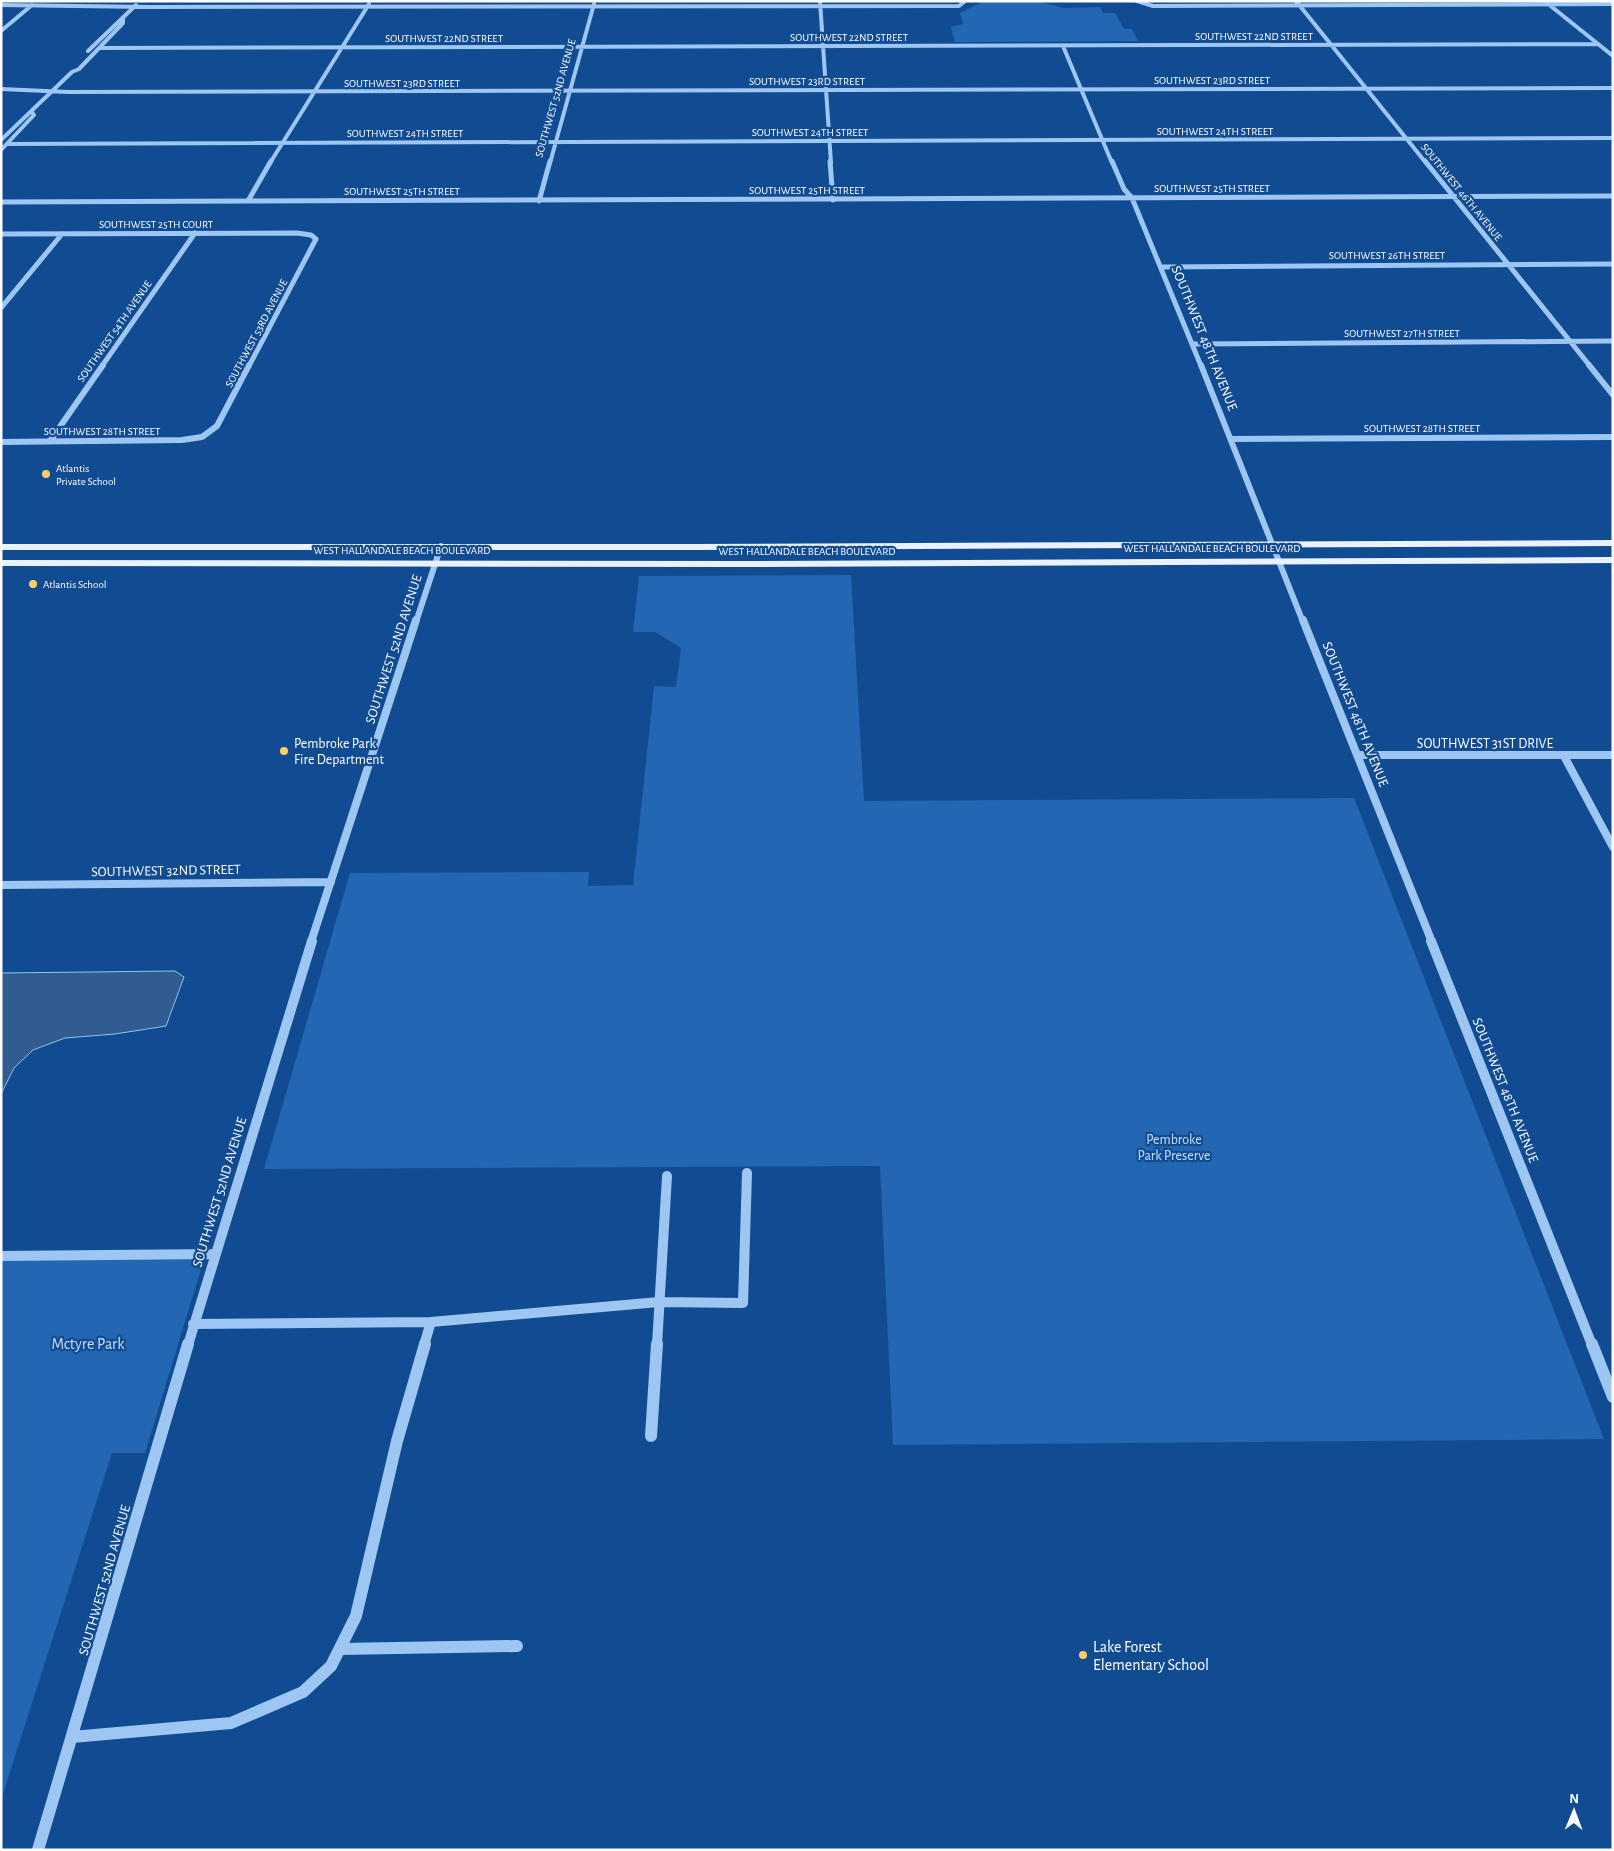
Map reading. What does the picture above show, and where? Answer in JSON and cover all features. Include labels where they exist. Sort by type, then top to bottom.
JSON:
[{"type":"main road","name":"WEST HALLANDALE BEACH BOULEVARD","points":[[1,547],[694,547],[1613,543]]},
{"type":"main road","points":[[694,547],[723,559],[745,564]]},
{"type":"main road","points":[[1569,560],[1598,553],[1613,552]]},
{"type":"main road","name":"WEST HALLANDALE BEACH BOULEVARD","points":[[1,563],[436,562],[745,564],[1280,560],[1613,560]]},
{"type":"street","points":[[72,72],[71,68],[114,24],[123,19],[141,1]]},
{"type":"street","points":[[248,201],[281,143],[371,1]]},
{"type":"street","name":"SOUTHWEST 52ND AVENUE","points":[[539,200],[595,1]]},
{"type":"street","points":[[1,5],[135,7],[593,7],[821,4],[959,6],[965,1]]},
{"type":"street","points":[[1137,1],[1141,4],[1153,6],[1613,4]]},
{"type":"street","name":"SOUTHWEST 46TH AVENUE","points":[[1296,1],[1613,395]]},
{"type":"street","points":[[1546,3],[1613,56]]},
{"type":"street","points":[[821,4],[833,200]]},
{"type":"street","points":[[1,31],[32,5]]},
{"type":"street","points":[[1,140],[72,72],[79,69],[123,23],[123,19]]},
{"type":"street","name":"SOUTHWEST 22ND STREET","points":[[100,48],[1598,44]]},
{"type":"street","name":"SOUTHWEST 48TH AVENUE","points":[[1063,46],[1102,140],[1124,189],[1132,198],[1161,266],[1613,1397]]},
{"type":"street","name":"SOUTHWEST 23RD STREET","points":[[1,89],[313,92],[1613,88]]},
{"type":"street","points":[[1,150],[34,114],[32,112]]},
{"type":"street","name":"SOUTHWEST 24TH STREET","points":[[7,144],[1613,138]]},
{"type":"street","name":"SOUTHWEST 25TH STREET","points":[[1,202],[1613,196]]},
{"type":"street","name":"SOUTHWEST 25TH COURT","points":[[1,234],[195,233],[311,235]]},
{"type":"street","name":"SOUTHWEST 54TH AVENUE","points":[[50,441],[195,233]]},
{"type":"street","points":[[1,308],[62,234]]},
{"type":"street","name":"SOUTHWEST 53RD AVENUE","points":[[202,437],[217,426],[316,244],[316,239],[311,235]]},
{"type":"street","name":"SOUTHWEST 26TH STREET","points":[[1161,266],[1613,264]]},
{"type":"street","name":"SOUTHWEST 27TH STREET","points":[[1192,344],[1613,341]]},
{"type":"street","name":"SOUTHWEST 28TH STREET","points":[[1231,439],[1613,436]]},
{"type":"street","name":"SOUTHWEST 28TH STREET","points":[[1,442],[182,440],[202,437]]},
{"type":"street","name":"SOUTHWEST 52ND AVENUE","points":[[38,1850],[214,1254],[331,882],[441,546]]},
{"type":"street","name":"SOUTHWEST 31ST DRIVE","points":[[1358,755],[1613,755]]},
{"type":"street","points":[[1564,756],[1613,847]]},
{"type":"street","name":"SOUTHWEST 32ND STREET","points":[[1,885],[331,882]]},
{"type":"street","points":[[193,1324],[431,1322],[659,1302],[743,1303],[747,1173]]},
{"type":"street","points":[[650,1436],[666,1176]]},
{"type":"street","points":[[1,1256],[214,1254]]},
{"type":"street","points":[[72,1737],[231,1723],[303,1692],[331,1666],[356,1616],[397,1441],[431,1322]]},
{"type":"street","points":[[340,1649],[517,1646]]},
{"type":"green space","points":[[984,1],[1035,1],[1064,8],[1100,7],[1103,13],[1115,13],[1124,29],[1132,29],[1138,41],[955,42],[951,27],[963,24],[960,13]]},
{"type":"green space","name":"Pembroke Park Preserve","points":[[851,575],[864,801],[1354,798],[1604,1439],[893,1445],[880,1166],[264,1169],[350,873],[589,872],[588,886],[633,885],[654,686],[676,687],[681,648],[655,632],[633,632],[639,576]]},
{"type":"green space","name":"Mctyre Park","points":[[205,1256],[145,1453],[112,1453],[1,1800],[1,1257]]},
{"type":"shaded area","points":[[175,971],[184,977],[166,1026],[115,1034],[65,1038],[33,1050],[14,1068],[1,1094],[1,973]]},
{"type":"place","name":"Atlantis Private School","points":[[46,474]]},
{"type":"place","name":"Atlantis School","points":[[33,584]]},
{"type":"place","name":"Pembroke Park Fire Department","points":[[284,751]]},
{"type":"place","name":"Lake Forest Elementary School","points":[[1083,1655]]}]
